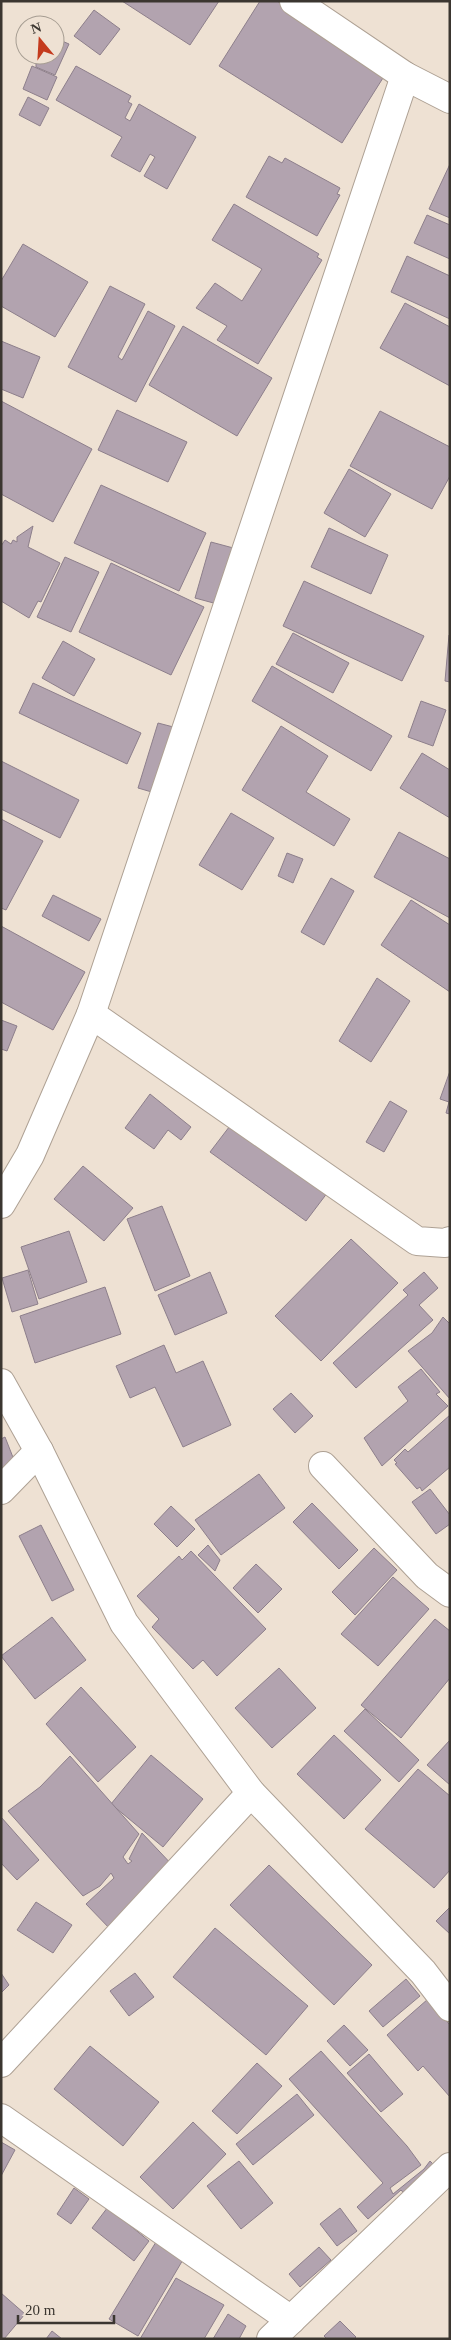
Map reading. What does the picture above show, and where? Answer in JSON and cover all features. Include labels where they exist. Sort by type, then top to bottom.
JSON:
[{"type":"street","points":[[294,1],[406,76],[450,99]]},
{"type":"street","points":[[1,1204],[30,1155],[91,1014],[406,76]]},
{"type":"street","points":[[91,1014],[416,1241],[445,1244],[450,1241]]},
{"type":"street","points":[[1,1383],[39,1451],[124,1623],[251,1793],[422,1972],[450,2007]]},
{"type":"street","points":[[1,1490],[39,1451]]},
{"type":"street","points":[[323,1466],[427,1576],[450,1593]]},
{"type":"street","points":[[1,2062],[251,1793]]},
{"type":"street","points":[[1,2118],[291,2320]]},
{"type":"street","points":[[271,2339],[450,2167]]},
{"type":"building","points":[[122,1],[219,1],[190,45]]},
{"type":"building","points":[[260,1],[277,1],[388,70],[342,143],[219,66]]},
{"type":"building","points":[[94,10],[120,29],[100,55],[74,36]]},
{"type":"building","points":[[65,42],[69,44],[65,53]]},
{"type":"building","points":[[36,65],[60,65],[55,75],[36,67]]},
{"type":"building","points":[[32,66],[57,77],[47,100],[23,89]]},
{"type":"building","points":[[76,66],[131,96],[128,102],[132,104],[125,118],[130,121],[139,104],[196,137],[167,189],[144,176],[155,157],[150,154],[140,172],[111,156],[122,137],[56,100]]},
{"type":"building","points":[[28,97],[49,108],[40,126],[19,115]]},
{"type":"building","points":[[269,156],[282,163],[285,158],[340,188],[337,194],[340,195],[317,236],[246,197]]},
{"type":"building","points":[[450,164],[450,218],[429,209]]},
{"type":"building","points":[[234,204],[319,254],[317,257],[322,260],[258,364],[217,340],[227,326],[196,308],[215,283],[242,301],[262,269],[212,240]]},
{"type":"building","points":[[427,215],[450,225],[450,259],[414,243]]},
{"type":"building","points":[[23,244],[88,282],[55,337],[1,306],[1,281]]},
{"type":"building","points":[[407,256],[450,276],[450,319],[391,292]]},
{"type":"building","points":[[110,286],[145,304],[118,357],[122,360],[148,311],[175,326],[136,402],[68,367]]},
{"type":"building","points":[[405,303],[450,327],[450,386],[380,348]]},
{"type":"building","points":[[183,326],[272,378],[237,436],[149,385]]},
{"type":"building","points":[[1,341],[40,357],[23,398],[1,389]]},
{"type":"building","points":[[1,401],[92,449],[53,522],[1,494]]},
{"type":"building","points":[[117,410],[187,442],[168,482],[98,450]]},
{"type":"building","points":[[380,411],[450,447],[450,476],[432,509],[350,466]]},
{"type":"building","points":[[349,469],[391,494],[365,537],[324,513]]},
{"type":"building","points":[[101,485],[206,533],[179,591],[74,543]]},
{"type":"building","points":[[33,526],[28,547],[60,563],[41,602],[38,601],[29,618],[1,601],[1,546],[5,540],[11,544],[13,540],[17,542],[17,537]]},
{"type":"building","points":[[329,528],[388,555],[371,594],[311,567]]},
{"type":"building","points":[[211,542],[237,549],[221,605],[195,598]]},
{"type":"building","points":[[65,557],[99,572],[71,632],[37,617]]},
{"type":"building","points":[[111,563],[204,607],[171,675],[79,632]]},
{"type":"building","points":[[304,581],[424,636],[402,681],[283,626]]},
{"type":"building","points":[[293,633],[349,663],[333,693],[276,664]]},
{"type":"building","points":[[450,635],[450,682],[445,681]]},
{"type":"building","points":[[63,641],[95,659],[74,696],[42,678]]},
{"type":"building","points":[[272,666],[392,736],[371,771],[252,701]]},
{"type":"building","points":[[33,683],[141,733],[127,764],[19,713]]},
{"type":"building","points":[[421,701],[446,710],[433,746],[408,737]]},
{"type":"building","points":[[158,723],[181,729],[162,795],[138,788]]},
{"type":"building","points":[[281,726],[328,756],[306,792],[350,819],[334,846],[242,790]]},
{"type":"building","points":[[422,753],[450,770],[450,818],[400,788]]},
{"type":"building","points":[[1,761],[79,800],[60,838],[1,809]]},
{"type":"building","points":[[231,813],[274,838],[242,890],[199,865]]},
{"type":"building","points":[[1,819],[43,841],[6,910],[1,908]]},
{"type":"building","points":[[399,832],[450,859],[450,918],[374,877]]},
{"type":"building","points":[[287,853],[303,859],[293,883],[278,876]]},
{"type":"building","points":[[331,878],[354,891],[324,945],[301,932]]},
{"type":"building","points":[[53,895],[101,919],[89,941],[42,916]]},
{"type":"building","points":[[411,900],[450,925],[450,992],[381,945]]},
{"type":"building","points":[[1,926],[85,972],[53,1030],[1,1002]]},
{"type":"building","points":[[377,978],[410,1001],[371,1062],[339,1041]]},
{"type":"building","points":[[1,1020],[17,1026],[7,1051],[1,1049]]},
{"type":"building","points":[[450,1071],[450,1114],[446,1113],[449,1102],[440,1099]]},
{"type":"building","points":[[150,1094],[191,1127],[181,1140],[168,1130],[154,1149],[125,1128]]},
{"type":"building","points":[[390,1101],[407,1111],[384,1152],[366,1142]]},
{"type":"building","points":[[236,1118],[331,1188],[306,1221],[210,1152]]},
{"type":"building","points":[[83,1166],[133,1208],[104,1241],[54,1199]]},
{"type":"building","points":[[162,1206],[190,1276],[155,1291],[127,1219]]},
{"type":"building","points":[[69,1231],[87,1282],[39,1299],[21,1247]]},
{"type":"building","points":[[351,1239],[398,1283],[321,1361],[275,1316]]},
{"type":"building","points":[[28,1270],[38,1304],[12,1312],[2,1278]]},
{"type":"building","points":[[210,1272],[227,1313],[175,1335],[158,1295]]},
{"type":"building","points":[[424,1272],[438,1288],[419,1305],[433,1320],[356,1388],[333,1363],[408,1295],[403,1290]]},
{"type":"building","points":[[105,1287],[121,1334],[35,1363],[20,1316]]},
{"type":"building","points":[[443,1317],[450,1324],[450,1399],[408,1351],[432,1333]]},
{"type":"building","points":[[164,1345],[176,1373],[203,1361],[231,1425],[183,1447],[155,1387],[130,1398],[116,1366]]},
{"type":"building","points":[[421,1369],[440,1392],[436,1394],[448,1406],[382,1466],[364,1438],[408,1401],[398,1387]]},
{"type":"building","points":[[291,1393],[313,1416],[295,1433],[273,1409]]},
{"type":"building","points":[[450,1415],[450,1467],[422,1491],[420,1487],[417,1489],[395,1464],[397,1463],[394,1460],[405,1449],[408,1452]]},
{"type":"building","points":[[5,1437],[16,1465],[1,1471],[1,1439]]},
{"type":"building","points":[[259,1474],[285,1508],[221,1555],[195,1520]]},
{"type":"building","points":[[430,1489],[450,1515],[450,1524],[436,1534],[412,1502]]},
{"type":"building","points":[[312,1503],[358,1550],[339,1569],[293,1522]]},
{"type":"building","points":[[171,1506],[195,1529],[177,1547],[154,1524]]},
{"type":"building","points":[[41,1525],[74,1590],[52,1601],[19,1536]]},
{"type":"building","points":[[208,1545],[220,1560],[215,1571],[198,1555]]},
{"type":"building","points":[[374,1548],[397,1570],[355,1615],[332,1592]]},
{"type":"building","points":[[191,1551],[266,1629],[217,1676],[203,1660],[193,1669],[152,1627],[159,1619],[137,1596],[179,1556],[182,1560]]},
{"type":"building","points":[[256,1564],[282,1589],[258,1613],[233,1588]]},
{"type":"building","points":[[393,1577],[429,1609],[378,1666],[341,1634]]},
{"type":"building","points":[[52,1617],[86,1660],[35,1699],[1,1656]]},
{"type":"building","points":[[435,1619],[450,1631],[450,1678],[401,1738],[361,1705]]},
{"type":"building","points":[[279,1668],[316,1708],[272,1748],[235,1708]]},
{"type":"building","points":[[81,1687],[136,1747],[98,1782],[46,1724]]},
{"type":"building","points":[[365,1709],[419,1760],[399,1782],[344,1731]]},
{"type":"building","points":[[334,1735],[381,1780],[344,1819],[297,1774]]},
{"type":"building","points":[[450,1740],[450,1785],[427,1765]]},
{"type":"building","points":[[151,1755],[203,1799],[163,1847],[111,1804]]},
{"type":"building","points":[[70,1756],[139,1834],[123,1857],[128,1864],[132,1861],[129,1859],[142,1833],[176,1869],[112,1931],[86,1904],[114,1878],[111,1873],[100,1886],[83,1896],[8,1811],[40,1787]]},
{"type":"building","points":[[418,1769],[450,1796],[450,1870],[434,1888],[365,1829]]},
{"type":"building","points":[[1,1817],[39,1860],[17,1880],[1,1863]]},
{"type":"building","points":[[269,1865],[372,1965],[334,2005],[230,1905]]},
{"type":"building","points":[[36,1902],[72,1925],[53,1953],[17,1930]]},
{"type":"building","points":[[450,1907],[450,1934],[436,1921]]},
{"type":"building","points":[[215,1928],[308,2006],[266,2055],[173,1977]]},
{"type":"building","points":[[1,1973],[9,1985],[1,1993]]},
{"type":"building","points":[[135,1973],[154,1997],[129,2016],[110,1991]]},
{"type":"building","points":[[406,1979],[420,1996],[383,2027],[369,2011]]},
{"type":"building","points":[[428,1999],[450,2025],[450,2097],[423,2066],[418,2071],[387,2035]]},
{"type":"building","points":[[344,2025],[368,2050],[350,2066],[327,2041]]},
{"type":"building","points":[[90,2046],[159,2102],[123,2146],[54,2089]]},
{"type":"building","points":[[321,2051],[407,2146],[421,2165],[390,2188],[393,2194],[424,2169],[430,2161],[440,2171],[409,2199],[401,2190],[368,2219],[357,2207],[383,2183],[289,2079]]},
{"type":"building","points":[[369,2054],[403,2094],[381,2112],[347,2073]]},
{"type":"building","points":[[257,2063],[282,2086],[237,2134],[212,2111]]},
{"type":"building","points":[[297,2094],[314,2115],[253,2165],[236,2144]]},
{"type":"building","points":[[193,2122],[226,2154],[173,2209],[140,2177]]},
{"type":"building","points":[[1,2142],[15,2150],[1,2176]]},
{"type":"building","points":[[239,2161],[273,2203],[241,2229],[207,2186]]},
{"type":"building","points":[[74,2188],[89,2199],[71,2224],[57,2214]]},
{"type":"building","points":[[111,2203],[125,2214],[121,2218],[149,2241],[134,2261],[92,2228]]},
{"type":"building","points":[[340,2208],[357,2231],[337,2246],[320,2224]]},
{"type":"building","points":[[156,2242],[184,2258],[138,2336],[109,2319]]},
{"type":"building","points":[[319,2247],[331,2260],[300,2287],[289,2274]]},
{"type":"building","points":[[176,2278],[224,2305],[204,2339],[140,2339]]},
{"type":"building","points":[[1,2293],[25,2314],[4,2339],[1,2339]]},
{"type":"building","points":[[228,2314],[246,2326],[239,2339],[213,2339]]},
{"type":"building","points":[[340,2321],[356,2337],[354,2339],[327,2339],[324,2336]]},
{"type":"building","points":[[52,2331],[62,2339],[46,2339]]}]
